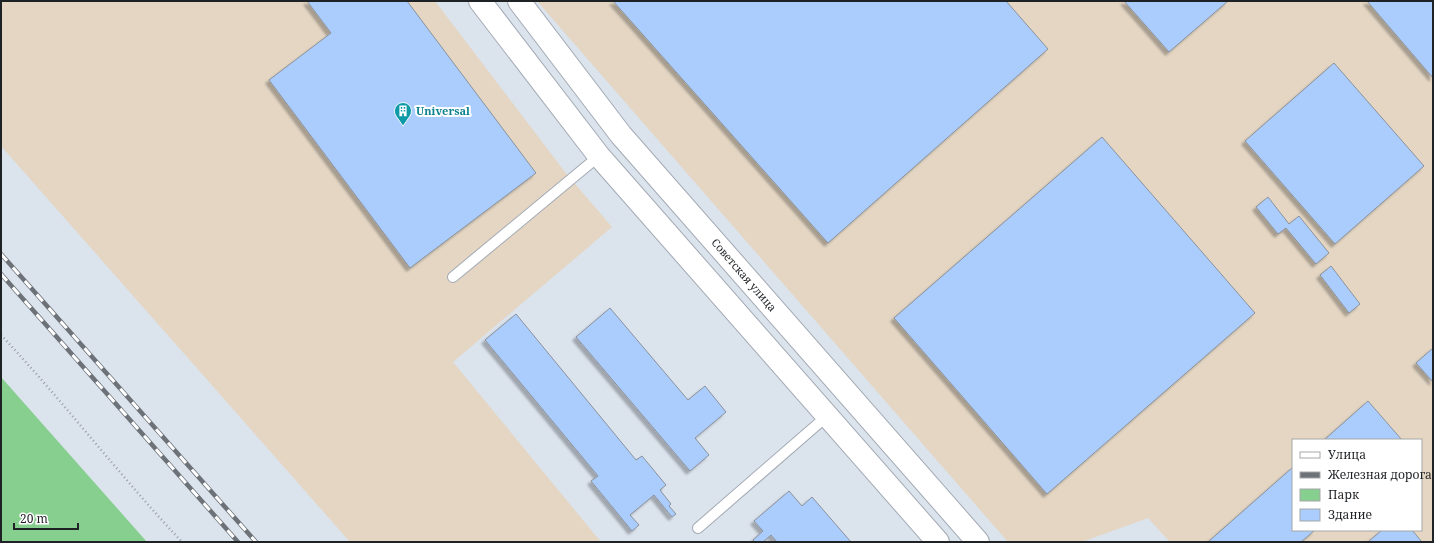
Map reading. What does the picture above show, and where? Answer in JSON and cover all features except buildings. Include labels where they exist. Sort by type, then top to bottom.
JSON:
[{"type":"main road","points":[[480,1],[599,156],[938,542]]},
{"type":"main road","name":"Советская улица","points":[[519,1],[621,135],[978,542]]},
{"type":"lane","points":[[453,277],[599,156]]},
{"type":"lane","points":[[698,528],[827,416]]},
{"type":"path","points":[[1,335],[24,359],[149,506],[182,542]]},
{"type":"shaded area","points":[[1,1],[435,1],[565,172],[612,227],[453,362],[601,542],[350,542],[1,146]]},
{"type":"shaded area","points":[[537,1],[1433,1],[1433,542],[1170,542],[1148,518],[1082,542],[1008,542]]},
{"type":"green space","points":[[1,377],[147,542],[1,542]]},
{"type":"railway","points":[[1,254],[256,542]]},
{"type":"railway","points":[[1,274],[238,542]]},
{"type":"place","name":"Universal","points":[[403,126]]}]
